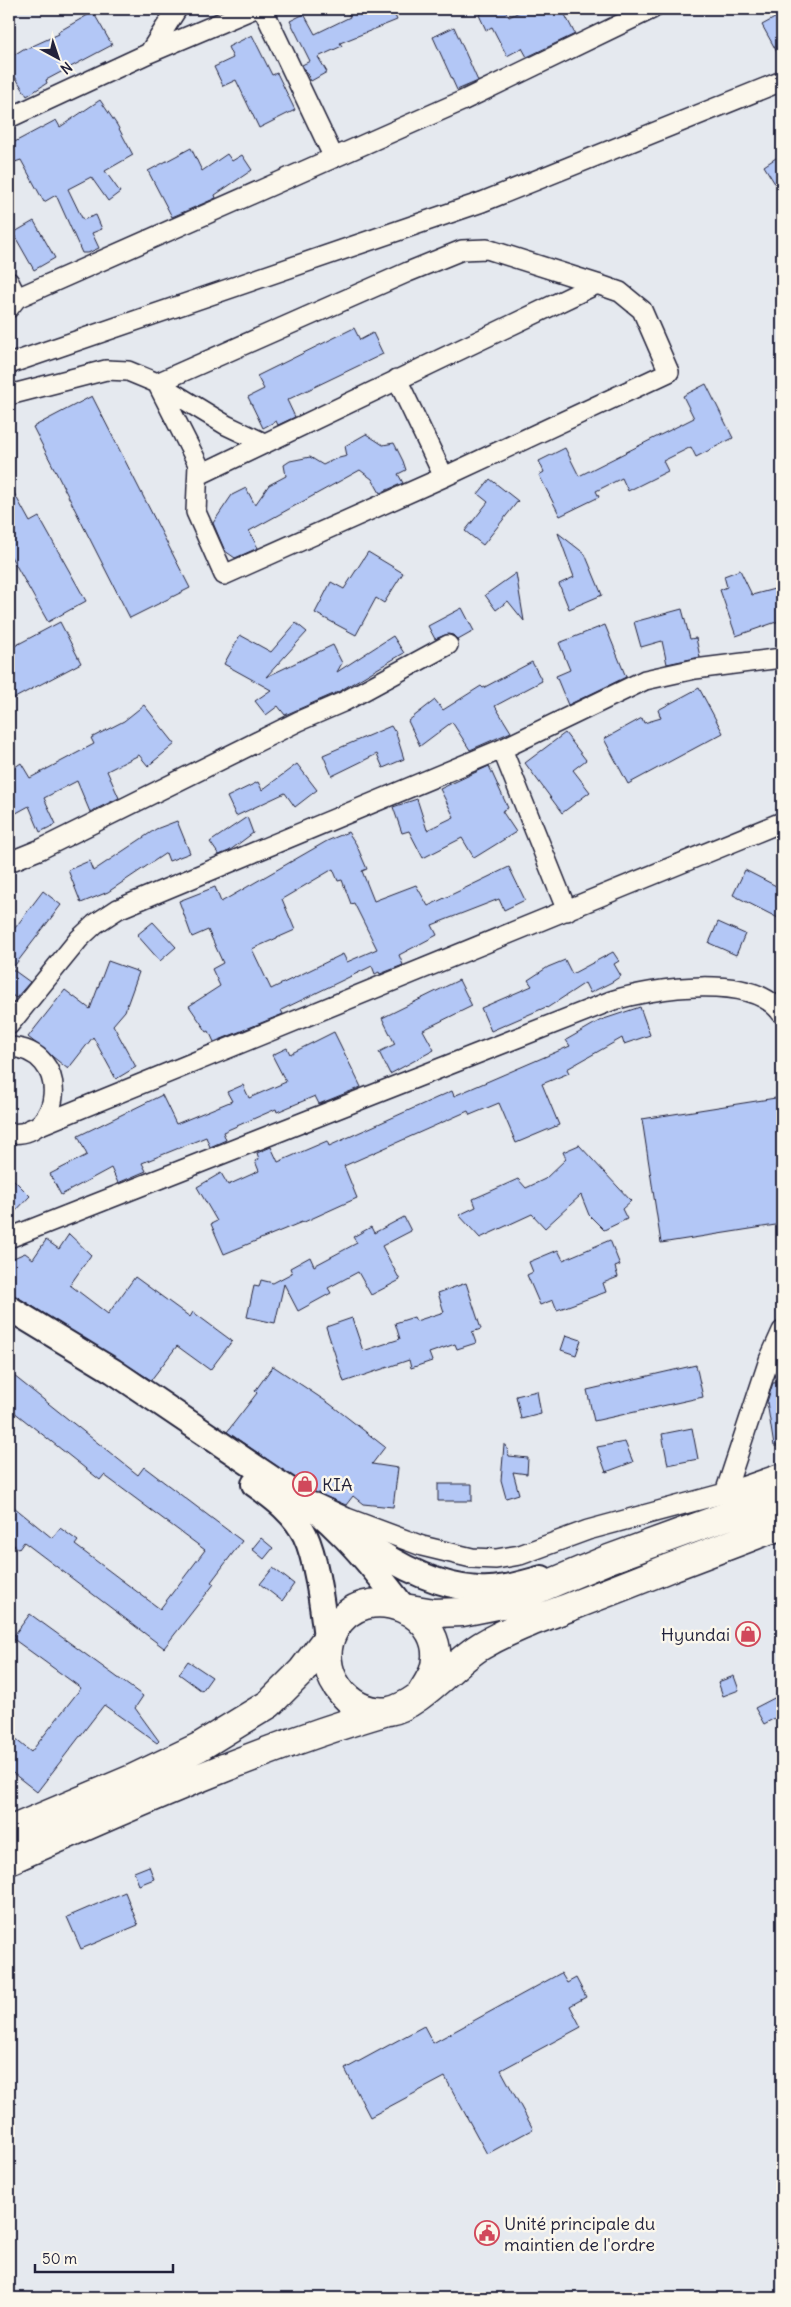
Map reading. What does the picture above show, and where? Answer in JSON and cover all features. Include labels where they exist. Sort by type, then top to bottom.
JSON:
[{"type":"highway","points":[[9,1831],[199,1747],[269,1704],[302,1671],[346,1616],[362,1606],[372,1603],[390,1603],[404,1608],[434,1613],[462,1612],[502,1604],[609,1559],[782,1496]]},
{"type":"highway","points":[[9,1860],[131,1806],[325,1730],[407,1704],[480,1646],[526,1624],[782,1526]]},
{"type":"highway","points":[[404,1608],[423,1622],[432,1638],[435,1653],[433,1672],[422,1692]]},
{"type":"highway","points":[[329,1639],[328,1666],[334,1684],[353,1704],[371,1710],[389,1711]]},
{"type":"main road","points":[[14,1312],[113,1371],[299,1495],[396,1564],[452,1585],[479,1589],[500,1587],[609,1559]]},
{"type":"main road","points":[[14,1312],[101,1382],[276,1500],[293,1517],[305,1535],[314,1562],[329,1639]]},
{"type":"main road","points":[[299,1495],[370,1562],[404,1608]]},
{"type":"street","points":[[149,53],[177,9]]},
{"type":"street","points":[[9,118],[149,53],[253,9]]},
{"type":"street","points":[[263,9],[334,158]]},
{"type":"street","points":[[12,296],[462,101],[652,9]]},
{"type":"street","points":[[9,364],[482,202],[782,81]]},
{"type":"street","points":[[487,249],[620,292],[642,310],[669,372],[444,477],[224,574],[196,512],[198,464],[157,383],[462,250],[487,249]]},
{"type":"street","points":[[199,475],[597,284]]},
{"type":"street","points":[[9,395],[106,370],[128,371],[157,383],[226,425],[264,443]]},
{"type":"street","points":[[397,379],[444,477]]},
{"type":"street","points":[[9,862],[41,849],[299,721],[343,702],[448,645]]},
{"type":"street","points":[[9,1025],[78,939],[95,924],[118,910],[502,749],[645,680],[695,669],[782,658]]},
{"type":"street","points":[[502,749],[567,910]]},
{"type":"street","points":[[9,1133],[28,1130],[781,824]]},
{"type":"street","points":[[9,1238],[611,1000],[637,993],[670,988],[730,988],[760,995],[775,1004],[782,1014]]},
{"type":"street","points":[[9,1047],[25,1049],[38,1056],[48,1067],[54,1081],[54,1096],[49,1111],[40,1123],[28,1130]]},
{"type":"street","points":[[725,1493],[769,1360],[782,1331]]},
{"type":"street","points":[[299,1495],[347,1518],[422,1546],[472,1558],[496,1559],[520,1555],[588,1530],[725,1493],[782,1474]]},
{"type":"building","points":[[346,9],[392,9],[397,20],[340,43],[342,46],[318,57],[327,72],[311,81],[302,65],[310,61],[290,21],[304,14],[315,34],[350,17]]},
{"type":"building","points":[[490,9],[504,9],[509,17],[525,9],[562,9],[575,34],[527,57],[522,48],[507,56],[492,27],[486,30],[479,15]]},
{"type":"building","points":[[93,12],[112,45],[46,80],[47,83],[27,96],[9,67],[9,58],[25,48],[59,34],[58,32]]},
{"type":"building","points":[[782,14],[782,61],[762,25]]},
{"type":"building","points":[[454,27],[478,81],[457,90],[433,37]]},
{"type":"building","points":[[252,35],[272,75],[277,73],[295,110],[259,128],[236,80],[223,86],[214,67],[233,58],[228,47]]},
{"type":"building","points":[[100,100],[117,125],[133,155],[105,171],[120,192],[108,201],[91,177],[68,189],[83,220],[96,215],[102,229],[92,233],[99,248],[88,253],[82,253],[56,195],[44,202],[21,160],[15,162],[9,150],[9,145],[56,120],[60,127]]},
{"type":"building","points":[[191,148],[202,171],[227,154],[232,161],[242,155],[252,170],[215,195],[216,198],[172,217],[148,171]]},
{"type":"building","points":[[782,154],[782,195],[764,166]]},
{"type":"building","points":[[34,221],[55,258],[34,270],[13,233]]},
{"type":"building","points":[[354,328],[360,340],[373,333],[383,354],[287,400],[295,417],[278,425],[276,421],[263,428],[248,397],[264,389],[257,376]]},
{"type":"building","points":[[706,384],[733,438],[696,457],[691,447],[663,461],[668,471],[628,491],[622,478],[596,491],[599,497],[560,516],[539,475],[544,472],[539,461],[565,448],[579,476],[694,418],[683,396]]},
{"type":"building","points":[[92,396],[190,588],[130,618],[33,427]]},
{"type":"building","points":[[366,434],[383,445],[394,443],[406,470],[398,474],[403,483],[380,493],[372,479],[360,470],[249,531],[258,548],[235,558],[225,551],[213,523],[232,495],[246,488],[255,505],[269,485],[286,476],[284,465],[290,461],[310,457],[323,465],[347,456],[345,446]]},
{"type":"building","points":[[490,479],[518,501],[483,545],[465,531],[488,502],[478,494]]},
{"type":"building","points":[[9,484],[30,522],[39,517],[86,601],[48,622],[9,553]]},
{"type":"building","points":[[558,533],[585,554],[602,595],[569,609],[559,584],[574,577]]},
{"type":"building","points":[[368,552],[403,573],[384,603],[376,598],[356,635],[315,613],[331,582],[344,589]]},
{"type":"building","points":[[740,570],[752,595],[782,587],[782,620],[736,636],[720,590],[727,587],[724,576]]},
{"type":"building","points":[[516,573],[524,621],[508,601],[496,610],[485,595]]},
{"type":"building","points":[[462,608],[474,631],[458,640],[453,635],[448,634],[435,639],[428,626]]},
{"type":"building","points":[[682,609],[690,639],[696,638],[700,657],[667,664],[662,641],[641,647],[634,622]]},
{"type":"building","points":[[60,622],[81,663],[9,701],[9,649]]},
{"type":"building","points":[[296,623],[307,632],[266,677],[333,645],[342,663],[337,672],[393,636],[404,653],[338,692],[285,715],[278,706],[266,715],[255,701],[271,690],[224,664],[240,635],[271,652]]},
{"type":"building","points":[[605,625],[626,677],[568,705],[556,676],[570,670],[559,643]]},
{"type":"building","points":[[532,662],[542,681],[495,706],[511,732],[470,750],[452,722],[420,746],[408,721],[435,700],[443,710],[481,686],[483,688]]},
{"type":"building","points":[[699,688],[723,733],[628,784],[604,739],[642,718],[644,723],[661,718],[658,710]]},
{"type":"building","points":[[144,705],[175,744],[148,766],[139,755],[107,771],[119,798],[90,812],[77,781],[44,798],[56,824],[40,832],[29,806],[9,817],[9,771],[21,763],[30,778],[94,744],[91,738],[124,721]]},
{"type":"building","points":[[391,726],[395,730],[404,759],[383,768],[377,754],[332,776],[323,755]]},
{"type":"building","points":[[565,733],[586,760],[573,770],[590,792],[562,813],[525,763]]},
{"type":"building","points":[[297,764],[317,790],[295,807],[285,793],[236,816],[227,797],[258,782],[262,790]]},
{"type":"building","points":[[489,766],[508,808],[502,811],[516,832],[474,858],[462,838],[423,858],[409,831],[402,833],[393,807],[417,799],[427,830],[454,817],[440,789]]},
{"type":"building","points":[[247,817],[253,833],[229,851],[219,855],[210,842]]},
{"type":"building","points":[[177,821],[190,853],[169,861],[166,853],[108,892],[81,903],[68,870],[89,861],[93,871],[156,829]]},
{"type":"building","points":[[348,832],[356,844],[367,869],[362,871],[374,901],[416,885],[428,906],[509,867],[525,900],[504,910],[499,899],[432,925],[437,935],[399,955],[403,965],[380,974],[379,972],[375,974],[372,966],[281,1010],[283,1014],[214,1042],[209,1031],[207,1032],[189,1006],[220,986],[212,969],[223,963],[208,930],[192,937],[179,901],[215,887],[221,902],[327,841]],"holes":[[[333,869],[338,881],[342,880],[351,904],[354,903],[377,949],[347,962],[343,954],[271,989],[252,949],[295,930],[282,899]]]},
{"type":"building","points":[[745,870],[782,889],[782,909],[778,918],[733,895]]},
{"type":"building","points":[[43,891],[61,905],[12,969],[30,982],[16,998],[9,993],[9,936]]},
{"type":"building","points":[[153,922],[176,947],[160,961],[137,935]]},
{"type":"building","points":[[718,922],[745,934],[736,955],[709,943]]},
{"type":"building","points":[[613,952],[619,961],[614,964],[621,976],[612,982],[590,993],[585,983],[547,1008],[491,1031],[481,1008],[532,986],[528,980],[548,967],[565,960],[572,974]]},
{"type":"building","points":[[108,961],[139,972],[125,1011],[113,1025],[136,1067],[116,1079],[93,1037],[68,1069],[28,1037],[65,990],[90,1009]]},
{"type":"building","points":[[459,980],[472,1006],[423,1030],[434,1050],[390,1074],[379,1052],[395,1044],[382,1018]]},
{"type":"building","points":[[640,1007],[650,1035],[624,1044],[622,1038],[567,1069],[569,1073],[542,1084],[559,1125],[516,1143],[499,1103],[470,1115],[468,1111],[344,1166],[357,1198],[302,1223],[224,1254],[211,1224],[217,1221],[197,1187],[221,1173],[228,1185],[259,1171],[255,1161],[259,1159],[257,1153],[271,1147],[278,1162],[327,1141],[329,1146],[452,1091],[454,1096],[570,1046],[566,1040],[601,1020]]},
{"type":"building","points":[[334,1032],[361,1087],[319,1104],[315,1096],[277,1112],[276,1109],[223,1132],[226,1140],[210,1147],[206,1137],[142,1163],[146,1171],[118,1183],[111,1168],[61,1195],[50,1174],[87,1155],[78,1136],[162,1095],[176,1124],[232,1101],[227,1092],[243,1085],[249,1098],[286,1082],[272,1055],[287,1048],[290,1054]]},
{"type":"building","points":[[782,1097],[782,1224],[661,1243],[642,1119]]},
{"type":"building","points":[[579,1145],[631,1201],[622,1209],[627,1219],[604,1230],[589,1215],[581,1195],[545,1228],[532,1214],[480,1238],[459,1215],[476,1207],[473,1199],[518,1179],[526,1188],[545,1179],[566,1159],[563,1152]]},
{"type":"building","points":[[9,1175],[30,1196],[9,1218]]},
{"type":"building","points":[[404,1217],[411,1231],[382,1246],[400,1280],[371,1295],[358,1272],[328,1288],[331,1293],[298,1311],[284,1284],[275,1323],[247,1317],[254,1286],[259,1287],[261,1280],[273,1283],[292,1273],[290,1268],[310,1257],[314,1266],[357,1243],[353,1237],[371,1227],[374,1233]]},
{"type":"building","points":[[69,1234],[91,1255],[70,1285],[108,1314],[135,1277],[190,1317],[193,1312],[232,1341],[210,1370],[177,1346],[151,1380],[16,1296],[9,1294],[9,1260],[25,1253],[33,1259],[46,1240],[59,1249]]},
{"type":"building","points":[[610,1240],[620,1265],[615,1267],[618,1277],[603,1283],[606,1292],[557,1310],[553,1300],[540,1305],[527,1275],[533,1272],[529,1262],[558,1250],[563,1260]]},
{"type":"building","points":[[466,1283],[481,1329],[472,1332],[476,1343],[457,1349],[455,1344],[429,1353],[432,1361],[411,1368],[409,1360],[344,1382],[326,1327],[352,1318],[363,1351],[400,1339],[395,1323],[414,1317],[416,1321],[444,1312],[438,1293]]},
{"type":"building","points":[[566,1335],[581,1340],[576,1355],[561,1350]]},
{"type":"building","points":[[696,1365],[703,1397],[594,1421],[587,1390]]},
{"type":"building","points":[[273,1366],[330,1404],[385,1447],[372,1464],[398,1468],[393,1507],[363,1504],[353,1496],[346,1505],[315,1492],[227,1432],[257,1393],[255,1391]]},
{"type":"building","points":[[9,1372],[138,1475],[144,1467],[242,1541],[211,1582],[214,1584],[164,1648],[24,1542],[19,1549],[9,1541],[9,1503],[52,1538],[60,1528],[78,1541],[75,1545],[160,1609],[205,1550],[104,1475],[100,1480],[9,1408]]},
{"type":"building","points":[[782,1382],[782,1446],[774,1446],[767,1402],[773,1383]]},
{"type":"building","points":[[537,1391],[541,1414],[521,1419],[516,1396]]},
{"type":"building","points":[[692,1428],[698,1459],[668,1465],[662,1434]]},
{"type":"building","points":[[625,1442],[633,1462],[606,1472],[597,1447]]},
{"type":"building","points":[[504,1445],[506,1445],[509,1456],[528,1458],[527,1474],[513,1472],[519,1494],[506,1498],[501,1480]]},
{"type":"building","points":[[438,1484],[472,1484],[472,1501],[438,1501]]},
{"type":"building","points":[[261,1538],[273,1548],[264,1559],[252,1549]]},
{"type":"building","points":[[273,1568],[294,1584],[282,1601],[260,1584]]},
{"type":"building","points":[[30,1614],[143,1696],[135,1708],[159,1741],[157,1743],[104,1705],[37,1792],[9,1770],[9,1734],[31,1752],[81,1688],[12,1638]]},
{"type":"building","points":[[188,1661],[212,1677],[202,1691],[179,1674]]},
{"type":"building","points":[[734,1676],[739,1690],[723,1696],[718,1682]]},
{"type":"building","points":[[782,1694],[782,1714],[764,1724],[755,1708]]},
{"type":"building","points":[[149,1866],[154,1879],[139,1885],[134,1872]]},
{"type":"building","points":[[125,1892],[138,1925],[81,1949],[67,1917]]},
{"type":"building","points":[[561,1973],[567,1983],[576,1978],[586,1997],[570,2006],[581,2027],[501,2070],[533,2129],[487,2154],[445,2077],[370,2117],[345,2069],[424,2026],[433,2043]]},
{"type":"place","name":"KIA","points":[[305,1484]]},
{"type":"place","name":"Hyundai","points":[[748,1634]]},
{"type":"place","name":"Unité principale du maintien de l'ordre","points":[[487,2233]]}]
